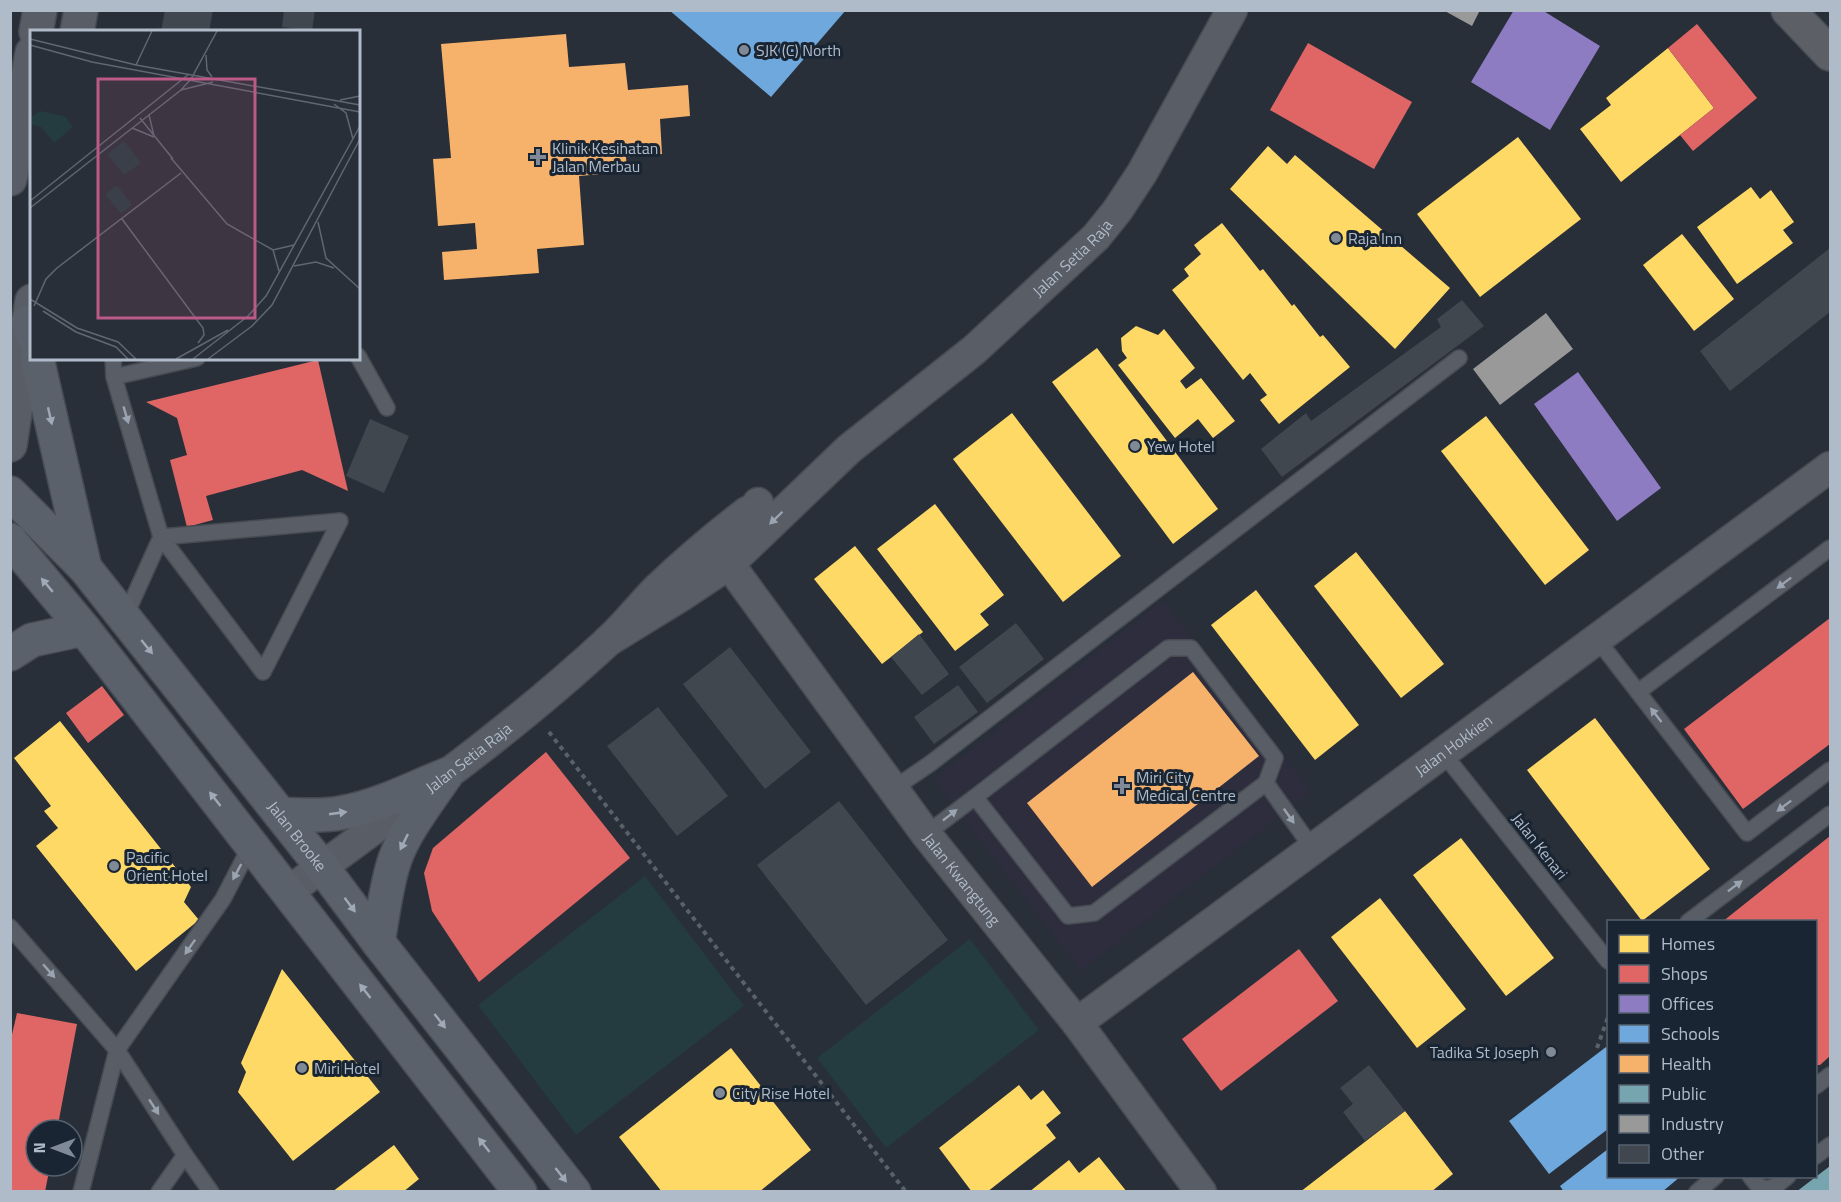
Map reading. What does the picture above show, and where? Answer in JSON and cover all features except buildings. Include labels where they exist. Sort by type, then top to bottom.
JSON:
[{"type":"highway","points":[[1788,10],[1830,54]]},
{"type":"main road","points":[[37,360],[85,568]]},
{"type":"main road","name":"Jalan Brooke","points":[[10,492],[85,568],[322,867],[378,942],[574,1191]]},
{"type":"main road","points":[[10,540],[84,629],[520,1191]]},
{"type":"main road","points":[[10,654],[32,640],[84,629]]},
{"type":"main road","points":[[280,814],[320,816],[351,811],[446,775]]},
{"type":"main road","points":[[378,942],[395,859],[407,834],[446,775]]},
{"type":"street","points":[[36,30],[40,10]]},
{"type":"street","points":[[77,30],[81,10]]},
{"type":"street","name":"Jalan Setia Raja","points":[[608,641],[729,564],[849,449],[974,350],[1096,237],[1142,173],[1232,10]]},
{"type":"street","points":[[10,179],[30,64]]},
{"type":"street","points":[[10,445],[30,319]]},
{"type":"street","name":"Jalan Setia Raja","points":[[288,892],[446,775],[530,708],[608,641],[656,590],[710,541],[758,503],[849,449]]},
{"type":"street","name":"Jalan Hokkien","points":[[1077,1023],[1597,639],[1828,475]]},
{"type":"street","points":[[656,590],[688,571],[729,564],[736,539],[758,503]]},
{"type":"street","name":"Jalan Kwangtung","points":[[729,564],[926,834],[1077,1023],[1197,1190]]},
{"type":"lane","points":[[893,789],[931,764],[1459,358]]},
{"type":"lane","points":[[113,360],[114,377],[161,537],[262,672],[340,521],[161,537]]},
{"type":"lane","points":[[114,377],[188,360]]},
{"type":"lane","points":[[360,360],[387,408]]},
{"type":"lane","points":[[124,619],[161,537]]},
{"type":"lane","points":[[1638,692],[1830,548]]},
{"type":"lane","points":[[1597,639],[1747,833],[1830,770]]},
{"type":"lane","points":[[926,834],[1168,648],[1191,648],[1275,758],[1266,783],[1094,913],[1068,916],[975,797]]},
{"type":"lane","name":"Jalan Kenari","points":[[1443,753],[1607,960]]},
{"type":"lane","points":[[1266,783],[1313,849]]},
{"type":"lane","points":[[1689,920],[1830,814]]},
{"type":"lane","points":[[81,1191],[117,1050],[223,899],[251,845]]},
{"type":"lane","points":[[10,927],[117,1050],[211,1191]]},
{"type":"lane","points":[[1817,1085],[1830,1075]]},
{"type":"lane","points":[[1817,1155],[1830,1145]]},
{"type":"lane","points":[[159,1191],[185,1155]]},
{"type":"lane","points":[[1697,1191],[1713,1178]]},
{"type":"lane","points":[[1752,1178],[1757,1185],[1766,1189],[1776,1186],[1786,1178]]},
{"type":"path","points":[[530,708],[906,1191]]},
{"type":"path","points":[[1597,1048],[1607,1020]]},
{"type":"shaded area","name":"Miri City Medical Centre","points":[[1163,600],[1311,792],[1081,971],[933,779]]},
{"type":"green space","points":[[645,876],[744,1006],[576,1135],[478,1005]]},
{"type":"green space","points":[[970,939],[1039,1030],[886,1148],[817,1058]]},
{"type":"place","name":"SJK (C) North","points":[[744,50]]},
{"type":"place","name":"Klinik Kesihatan Jalan Merbau","points":[[538,157]]},
{"type":"place","name":"Raja Inn","points":[[1336,238]]},
{"type":"place","name":"Yew Hotel","points":[[1135,446]]},
{"type":"place","name":"Miri City Medical Centre","points":[[1122,786]]},
{"type":"place","name":"Pacific Orient Hotel","points":[[114,866]]},
{"type":"place","name":"Tadika St Joseph","points":[[1551,1052]]},
{"type":"place","name":"Miri Hotel","points":[[302,1068]]},
{"type":"place","name":"City Rise Hotel","points":[[720,1093]]}]
